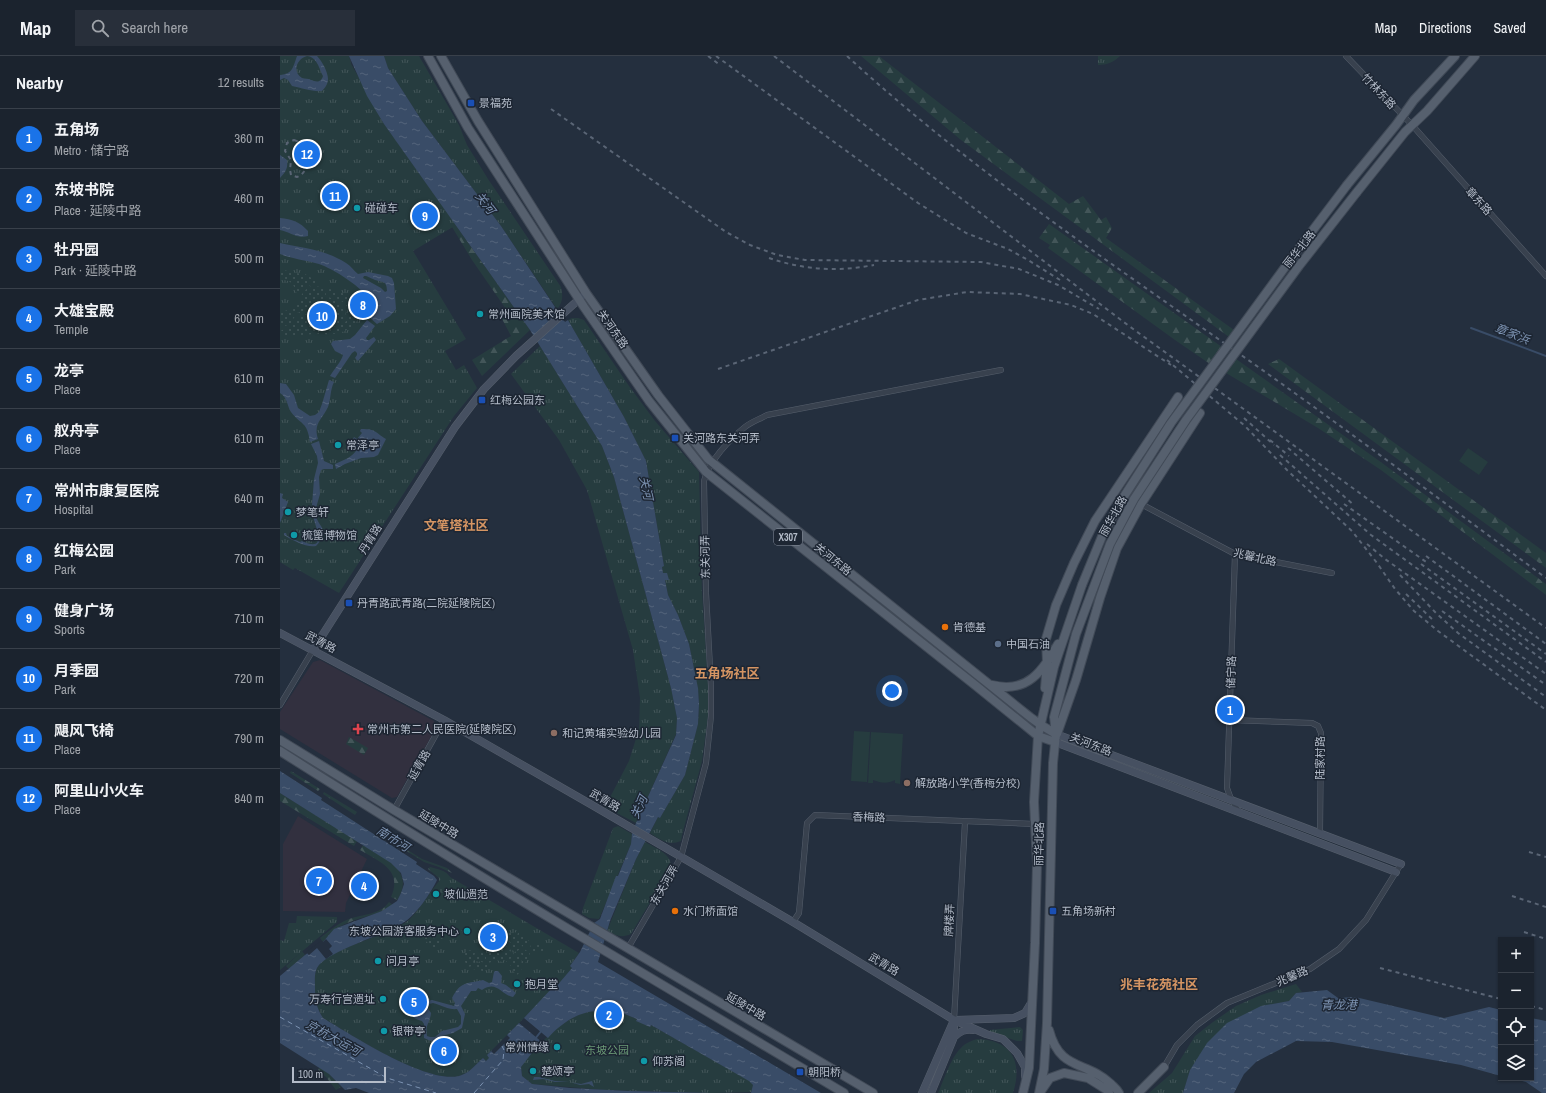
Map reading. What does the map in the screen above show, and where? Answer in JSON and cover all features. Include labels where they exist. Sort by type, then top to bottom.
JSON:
[{"type":"main road","name":"关河东路","points":[[428,56],[468,128],[580,302],[649,401],[706,472],[1038,736],[1056,738]]},
{"type":"main road","name":"关河东路","points":[[441,56],[478,121],[588,295],[658,395],[708,459],[1056,738]]},
{"type":"main road","name":"丽华北路","points":[[1024,1090],[1028,1068],[1036,943],[1037,880],[1034,802],[1038,736],[1054,667],[1082,585],[1106,528],[1123,498],[1171,424],[1291,259],[1347,185],[1396,125],[1414,100],[1455,56]]},
{"type":"main road","name":"丽华北路","points":[[1039,1093],[1044,1069],[1047,1023],[1052,763],[1056,738],[1054,717],[1076,634],[1110,544],[1127,512],[1186,420],[1299,266],[1405,132],[1475,56]]},
{"type":"main road","points":[[1041,725],[1047,662],[1045,648],[1046,639],[1056,605],[1074,563],[1095,521],[1178,397]]},
{"type":"main road","points":[[1056,738],[1076,680],[1100,598],[1117,548],[1141,504],[1200,413]]},
{"type":"main road","points":[[991,685],[1002,688],[1013,687],[1029,681],[1043,670],[1066,631]]},
{"type":"main road","name":"延陵中路","points":[[280,740],[394,810],[873,1093]]},
{"type":"main road","name":"延陵中路","points":[[280,751],[582,938],[747,1034],[844,1093]]},
{"type":"main road","points":[[1047,1023],[1057,1052],[1069,1061],[1103,1076],[1119,1093]]},
{"type":"main road","points":[[1138,1093],[1164,1067]]},
{"type":"main road","points":[[1039,1093],[1050,1078],[1064,1073],[1088,1078],[1107,1090],[1109,1093]]},
{"type":"street","name":"竹林东路","points":[[1346,56],[1412,125]]},
{"type":"street","name":"章东路","points":[[1412,125],[1546,276]]},
{"type":"street","points":[[580,302],[588,295]]},
{"type":"street","name":"丹青路","points":[[280,705],[313,650],[455,427],[484,389],[580,302]]},
{"type":"street","points":[[706,472],[723,448],[746,426],[767,415],[1001,370]]},
{"type":"street","name":"东关河弄","points":[[628,948],[681,857],[706,763],[711,716],[711,686],[706,593],[704,480],[706,472]]},
{"type":"street","name":"兆馨北路","points":[[1141,504],[1235,554],[1332,573]]},
{"type":"street","name":"储宁路","points":[[1235,554],[1227,788],[1231,799],[1239,812]]},
{"type":"street","name":"武青路","points":[[280,633],[444,720],[627,825],[793,922],[954,1020],[1003,1039],[1017,1053],[1025,1067],[1024,1090]]},
{"type":"street","name":"延青路","points":[[394,810],[444,720]]},
{"type":"street","name":"陆家村路","points":[[1229,720],[1312,723],[1318,726],[1321,733],[1320,833]]},
{"type":"street","name":"关河东路","points":[[1056,738],[1231,799],[1402,864]]},
{"type":"street","name":"关河东路","points":[[1056,738],[1239,812],[1396,872]]},
{"type":"street","name":"香梅路","points":[[793,922],[799,914],[807,823],[815,815],[1035,824]]},
{"type":"street","name":"牌楼弄","points":[[931,1093],[954,1037],[965,822]]},
{"type":"street","name":"兆馨路","points":[[1164,1067],[1178,1045],[1197,1024],[1227,1003],[1310,968],[1339,949],[1366,920],[1402,864]]},
{"type":"street","points":[[954,1020],[1014,1018],[1025,1013],[1031,1003]]},
{"type":"street","name":"牌楼弄","points":[[922,1093],[954,1020]]},
{"type":"street","points":[[954,1037],[959,1032],[968,1029],[978,1030]]},
{"type":"shaded area","name":"常州市第二人民医院(延陵院区)","points":[[320,660],[434,721],[436,728],[397,797],[392,798],[280,729],[280,712],[313,662]]},
{"type":"shaded area","points":[[298,816],[367,859],[346,903],[345,912],[283,911],[283,844]]},
{"type":"green space","points":[[280,56],[349,56],[351,64],[384,124],[456,225],[413,251],[466,339],[445,351],[456,370],[464,365],[477,388],[454,416],[339,593],[295,568],[293,570],[280,562]]},
{"type":"green space","points":[[384,56],[419,56],[459,125],[467,145],[488,179],[561,287],[562,299],[557,309],[501,226],[422,121],[388,68]]},
{"type":"green space","points":[[861,56],[879,56],[1069,204],[1083,196],[1101,220],[1106,217],[1112,228],[1106,238],[1234,330],[1229,337],[961,140]]},
{"type":"green space","points":[[1098,56],[1120,56],[1110,63],[1098,65]]},
{"type":"green space","points":[[352,65],[384,124],[530,330],[482,376],[472,360],[511,336],[501,317],[508,312],[472,260],[452,227],[413,250],[410,271]]},
{"type":"green space","points":[[1049,224],[1222,347],[1210,364],[1048,248],[1050,245],[1039,238]]},
{"type":"green space","points":[[280,269],[305,274],[321,284],[308,286],[299,295],[297,295],[292,283],[280,280]]},
{"type":"green space","points":[[313,286],[325,289],[326,295],[322,300],[323,307],[321,311],[312,313],[299,312],[290,324],[280,328],[280,312],[292,307],[308,288]]},
{"type":"green space","points":[[327,289],[340,292],[356,301],[359,306],[360,315],[355,324],[342,332],[336,334],[317,334],[326,328],[342,325],[346,322],[348,317],[348,310],[345,304],[328,295]]},
{"type":"green space","points":[[328,297],[339,301],[346,309],[343,323],[322,327],[314,334],[288,336],[280,333],[280,331],[292,326],[300,314],[313,315],[319,314],[325,310],[323,301]]},
{"type":"green space","points":[[572,318],[584,320],[655,421],[699,472],[702,592],[708,686],[708,716],[702,761],[681,841],[672,843],[665,842],[650,833],[658,817],[660,818],[685,775],[698,724],[698,688],[689,644],[678,615],[668,595],[665,580],[668,580],[663,573],[662,566],[664,566],[646,461],[624,417],[568,320]]},
{"type":"green space","points":[[540,346],[602,446],[614,477],[671,688],[677,718],[676,734],[636,823],[605,807],[629,761],[639,729],[640,698],[633,650],[587,490],[559,440],[511,374]]},
{"type":"green space","points":[[1236,359],[1378,460],[1546,584],[1546,595],[1381,470],[1318,428],[1226,373]]},
{"type":"green space","points":[[1279,359],[1546,553],[1546,568],[1268,364]]},
{"type":"green space","points":[[1468,448],[1488,462],[1479,475],[1459,461]]},
{"type":"green space","points":[[854,731],[870,732],[867,782],[851,781]]},
{"type":"green space","points":[[871,732],[903,734],[900,784],[895,783],[895,780],[884,783],[873,780],[873,783],[868,783]]},
{"type":"green space","points":[[349,737],[368,748],[364,755],[346,744]]},
{"type":"green space","points":[[291,771],[320,789],[318,791],[290,773]]},
{"type":"green space","points":[[324,792],[357,812],[355,815],[323,794]]},
{"type":"green space","points":[[280,793],[357,841],[354,846],[280,801]]},
{"type":"green space","points":[[618,826],[632,834],[631,844],[599,919],[589,918],[582,914],[583,908],[613,828]]},
{"type":"green space","points":[[645,842],[659,849],[667,856],[671,864],[670,869],[631,934],[625,936],[616,935],[607,931],[636,859]]},
{"type":"green space","points":[[398,844],[422,859],[447,868],[452,873],[424,862],[397,845]]},
{"type":"green space","points":[[363,845],[388,860],[400,873],[403,881],[402,890],[397,900],[391,897],[394,888],[392,873],[382,863],[360,850]]},
{"type":"green space","points":[[430,867],[444,871],[450,877],[439,886],[439,878],[428,869]]},
{"type":"green space","points":[[445,874],[579,953],[570,966],[572,968],[555,989],[553,988],[487,1055],[490,1058],[486,1061],[483,1058],[467,1073],[450,1077],[413,1068],[372,1047],[323,1018],[318,1008],[315,993],[315,973],[323,961],[333,954],[388,932],[409,920]]},
{"type":"green space","points":[[389,902],[393,905],[387,909],[339,927],[323,942],[320,938],[341,923],[349,919],[376,912]]},
{"type":"green space","points":[[297,916],[337,917],[337,922],[280,970],[280,940],[284,941],[289,923],[296,923]]},
{"type":"green space","points":[[496,928],[500,928],[503,932],[492,948],[485,940],[487,934]]},
{"type":"green space","points":[[423,930],[434,937],[434,940],[437,935],[443,939],[436,950],[431,947],[432,945],[418,937]]},
{"type":"green space","points":[[514,932],[517,933],[520,943],[520,949],[516,952],[506,947],[511,942]]},
{"type":"green space","points":[[518,932],[528,939],[528,943],[524,947],[522,946],[518,934]]},
{"type":"green space","points":[[504,933],[513,933],[507,945],[499,942]]},
{"type":"green space","points":[[540,943],[544,948],[542,953],[534,953],[530,949],[531,944]]},
{"type":"green space","points":[[497,944],[502,944],[506,949],[514,953],[508,963],[505,960],[507,957],[495,948]]},
{"type":"green space","points":[[521,948],[530,953],[521,970],[522,956],[520,951]]},
{"type":"green space","points":[[467,950],[474,951],[475,953],[473,959],[474,962],[470,967],[466,964],[463,957]]},
{"type":"green space","points":[[494,950],[505,958],[502,962],[497,960],[488,963],[486,962],[488,954]]},
{"type":"green space","points":[[302,951],[305,955],[289,969],[286,966]]},
{"type":"green space","points":[[477,952],[481,952],[486,956],[486,959],[482,962],[475,961]]},
{"type":"green space","points":[[517,953],[521,956],[521,971],[517,975],[509,964]]},
{"type":"green space","points":[[475,962],[479,964],[485,962],[490,968],[483,971],[473,969],[472,967]]},
{"type":"green space","points":[[1296,984],[1302,992],[1296,993],[1289,1001],[1263,1006],[1190,1070],[1183,1093],[1149,1093],[1172,1073],[1195,1036],[1213,1022],[1236,1006],[1261,995]]},
{"type":"green space","name":"东坡公园","points":[[603,1005],[622,1011],[622,1013],[637,1019],[636,1020],[650,1027],[651,1025],[750,1081],[753,1085],[752,1092],[711,1093],[604,1090],[532,1084],[522,1076],[521,1067],[523,1062],[556,1029],[577,1016],[587,1012],[598,1011]]},
{"type":"green space","points":[[1020,1027],[1023,1030],[1022,1041],[1017,1041],[990,1032],[990,1030]]},
{"type":"green space","points":[[977,1039],[989,1040],[999,1044],[1006,1048],[1012,1055],[1017,1072],[1013,1093],[938,1093],[957,1052],[966,1043]]},
{"type":"green space","points":[[320,1067],[341,1087],[336,1090],[326,1077],[318,1070]]},
{"type":"water","points":[[297,56],[307,56],[317,56],[319,58],[328,76],[326,86],[322,91],[292,86],[288,80],[284,78],[280,80],[280,75],[288,73],[292,69]],"holes":[[[307,56],[317,63],[323,76],[320,81],[302,78],[297,72],[296,68],[301,59]]]},
{"type":"water","name":"关河","points":[[349,56],[384,56],[388,68],[422,121],[501,226],[565,322],[568,320],[624,417],[646,461],[664,566],[662,567],[663,573],[667,573],[669,580],[665,580],[668,595],[678,615],[689,644],[698,688],[698,724],[685,775],[660,818],[658,817],[636,859],[610,921],[598,962],[821,1093],[751,1093],[753,1085],[749,1081],[651,1025],[650,1027],[636,1021],[637,1019],[622,1013],[622,1011],[603,1005],[598,1011],[584,1013],[570,1019],[548,1038],[524,1018],[553,987],[555,988],[572,968],[570,966],[580,952],[594,923],[600,919],[616,876],[618,876],[631,844],[632,834],[636,823],[676,735],[677,718],[671,688],[614,477],[602,446],[530,330],[384,124],[367,96]]},
{"type":"water","points":[[280,155],[287,160],[287,168],[280,178]]},
{"type":"water","points":[[280,218],[299,223],[308,231],[308,236],[300,237],[280,230]]},
{"type":"water","points":[[280,243],[330,255],[348,264],[358,274],[368,272],[388,276],[392,278],[394,283],[396,309],[390,316],[377,324],[369,317],[371,310],[370,302],[356,285],[325,266],[280,254]],"holes":[[[364,276],[385,283],[387,291],[385,292],[381,288],[363,278]]]},
{"type":"water","points":[[367,320],[375,326],[366,338],[369,340],[374,337],[376,340],[358,361],[355,358],[357,353],[355,351],[352,353],[335,378],[330,376],[343,355],[335,351],[331,344],[333,341],[350,339]]},
{"type":"water","points":[[329,380],[334,382],[329,404],[317,425],[318,439],[310,442],[306,427],[291,412],[286,400],[280,393],[280,383],[286,384],[294,395],[298,408],[310,416],[319,412]]},
{"type":"water","points":[[361,429],[373,430],[386,439],[378,455],[374,457],[361,458],[336,469],[335,464],[351,456],[358,448],[353,439],[354,437],[357,439],[362,433],[360,431]]},
{"type":"water","points":[[319,441],[324,461],[333,465],[333,469],[321,470],[319,477],[320,494],[316,508],[312,505],[314,479],[318,463],[317,456],[311,444]]},
{"type":"water","points":[[280,493],[283,494],[282,498],[288,502],[280,523]]},
{"type":"water","points":[[312,509],[316,512],[316,517],[323,531],[321,540],[316,546],[304,545],[284,535],[284,533],[286,533],[287,536],[300,542],[302,541],[311,544],[316,543],[318,534]]},
{"type":"water","name":"京杭大运河","points":[[280,771],[322,798],[321,800],[417,862],[416,864],[434,876],[437,880],[423,903],[413,915],[403,923],[395,928],[343,949],[332,955],[317,968],[315,973],[315,997],[323,1018],[393,1058],[414,1068],[434,1074],[451,1077],[467,1073],[483,1058],[486,1061],[489,1058],[487,1055],[491,1051],[494,1054],[510,1038],[507,1035],[519,1023],[543,1043],[535,1049],[521,1067],[522,1076],[532,1084],[570,1088],[628,1091],[711,1093],[369,1093],[356,1088],[345,1090],[329,1074],[280,1043],[280,976],[323,942],[334,929],[382,911],[397,901],[404,884],[401,873],[391,863],[280,793]]},
{"type":"water","points":[[498,971],[502,976],[501,983],[516,993],[513,997],[495,987],[487,987],[482,990],[478,988],[476,991],[471,991],[461,1006],[465,1014],[462,1028],[453,1033],[442,1036],[433,1042],[424,1038],[424,1024],[422,1021],[414,1017],[409,1010],[414,1003],[421,1006],[423,1002],[432,1000],[454,1006],[455,1003],[452,998],[461,986],[483,980],[489,983],[492,982],[494,972]],"holes":[[[433,1003],[448,1008],[457,1009],[461,1016],[461,1024],[458,1027],[442,1031],[435,1037],[427,1036],[427,1026],[431,1013],[427,1007],[429,1004]]]},
{"type":"water","name":"青龙港","points":[[1327,990],[1338,998],[1355,997],[1444,1018],[1489,1007],[1498,1009],[1498,1075],[1461,1065],[1332,1042],[1296,1041],[1256,1062],[1244,1074],[1234,1093],[1183,1093],[1190,1070],[1207,1043],[1227,1023],[1261,1006],[1289,1001],[1296,993]]},
{"type":"water","points":[[1534,1019],[1546,1021],[1546,1093],[1542,1093],[1522,1081],[1534,1081]]},
{"type":"water","points":[[534,1077],[569,1082],[555,1082],[543,1079],[533,1080]]},
{"type":"water","points":[[592,1081],[594,1087],[589,1084],[580,1085],[571,1082],[581,1084]]},
{"type":"pier","points":[[326,939],[332,946],[329,949],[333,954],[326,959],[317,948],[309,955],[306,952],[321,941],[323,942]]},
{"type":"waterway","name":"章家浜","points":[[1471,328],[1546,356]]},
{"type":"waterway","points":[[535,1039],[542,1030]]},
{"type":"ferry route","points":[[280,1017],[387,1078],[436,1093]]},
{"type":"ferry route","points":[[474,1093],[503,1060],[504,1050],[502,1046]]},
{"type":"railway","points":[[708,56],[720,65]]},
{"type":"railway","points":[[716,56],[918,203],[966,233],[1008,249],[1060,280]]},
{"type":"railway","points":[[774,56],[1129,326],[1546,628]]},
{"type":"railway","points":[[847,56],[937,133],[1031,206],[1386,459],[1546,578]]},
{"type":"railway","points":[[551,109],[726,232],[750,245],[777,255],[805,260],[981,262],[1019,269],[1058,285],[1099,309]]},
{"type":"railway","points":[[294,140],[305,144],[308,152],[308,162],[306,167],[301,175],[297,177],[291,175],[291,160],[285,151],[287,143],[294,140]]},
{"type":"railway","points":[[769,258],[795,265],[821,269],[847,269],[874,265]]},
{"type":"railway","points":[[718,369],[918,300],[967,292],[1020,294],[1071,305],[1093,314],[1171,365]]},
{"type":"railway","points":[[1167,360],[1245,426],[1287,470],[1352,531],[1395,589],[1414,611],[1438,631],[1546,710]]},
{"type":"railway","points":[[1244,418],[1274,445]]},
{"type":"railway","points":[[1270,440],[1289,456]]},
{"type":"railway","points":[[1288,448],[1354,505]]},
{"type":"railway","points":[[1280,455],[1371,535],[1546,662]]},
{"type":"railway","points":[[1344,504],[1429,564]]},
{"type":"railway","points":[[1367,544],[1385,559],[1546,674]]},
{"type":"railway","points":[[1426,556],[1546,644]]},
{"type":"railway","points":[[1421,564],[1546,654]]},
{"type":"railway","points":[[1400,575],[1436,613],[1458,633],[1546,697]]},
{"type":"railway","points":[[1406,594],[1432,619]]},
{"type":"railway","points":[[1442,611],[1546,685]]},
{"type":"railway","points":[[1529,852],[1546,857]]},
{"type":"railway","points":[[1512,896],[1546,907]]},
{"type":"railway","points":[[1524,932],[1546,939]]},
{"type":"railway","points":[[1380,968],[1498,998]]},
{"type":"railway","points":[[1534,1007],[1546,1010]]},
{"type":"place","name":"景福苑","points":[[471,103]]},
{"type":"place","name":"阿里山小火车","points":[[307,154]]},
{"type":"place","name":"飓风飞椅","points":[[335,196]]},
{"type":"place","name":"碰碰车","points":[[357,208]]},
{"type":"place","name":"健身广场","points":[[425,216]]},
{"type":"place","name":"红梅公园","points":[[363,305]]},
{"type":"place","name":"常州画院美术馆","points":[[480,314]]},
{"type":"place","name":"月季园","points":[[322,316]]},
{"type":"place","name":"红梅公园东","points":[[482,400]]},
{"type":"place","name":"关河路东关河弄","points":[[675,438]]},
{"type":"place","name":"常泽亭","points":[[338,445]]},
{"type":"place","name":"梦笔轩","points":[[288,512]]},
{"type":"place","name":"梳篦博物馆","points":[[294,535]]},
{"type":"place","name":"丹青路武青路(二院延陵院区)","points":[[349,603]]},
{"type":"place","name":"肯德基","points":[[945,627]]},
{"type":"place","name":"中国石油","points":[[998,644]]},
{"type":"place","name":"五角场","points":[[1230,710]]},
{"type":"place","name":"常州市第二人民医院(延陵院区)","points":[[358,729]]},
{"type":"place","name":"和记黄埔实验幼儿园","points":[[554,733]]},
{"type":"place","name":"解放路小学(香梅分校)","points":[[907,783]]},
{"type":"place","name":"常州市康复医院","points":[[319,881]]},
{"type":"place","name":"大雄宝殿","points":[[364,886]]},
{"type":"place","name":"坡仙遗范","points":[[436,894]]},
{"type":"place","name":"水门桥面馆","points":[[675,911]]},
{"type":"place","name":"五角场新村","points":[[1053,911]]},
{"type":"place","name":"东坡公园游客服务中心","points":[[467,931]]},
{"type":"place","name":"牡丹园","points":[[493,937]]},
{"type":"place","name":"问月亭","points":[[378,961]]},
{"type":"place","name":"抱月堂","points":[[517,984]]},
{"type":"place","name":"万寿行宫遗址","points":[[383,999]]},
{"type":"place","name":"龙亭","points":[[414,1002]]},
{"type":"place","name":"东坡书院","points":[[609,1015]]},
{"type":"place","name":"银带亭","points":[[384,1031]]},
{"type":"place","name":"常州情缘","points":[[557,1047]]},
{"type":"place","name":"舣舟亭","points":[[444,1051]]},
{"type":"place","name":"仰苏阁","points":[[644,1061]]},
{"type":"place","name":"楚颂亭","points":[[533,1071]]},
{"type":"place","name":"朝阳桥","points":[[800,1072]]},
{"type":"district","name":"文笔塔社区","points":[[456,525]]},
{"type":"district","name":"五角场社区","points":[[727,673]]},
{"type":"district","name":"兆丰花苑社区","points":[[1159,984]]},
{"type":"water label","name":"南市河","points":[[393,839]]}]
